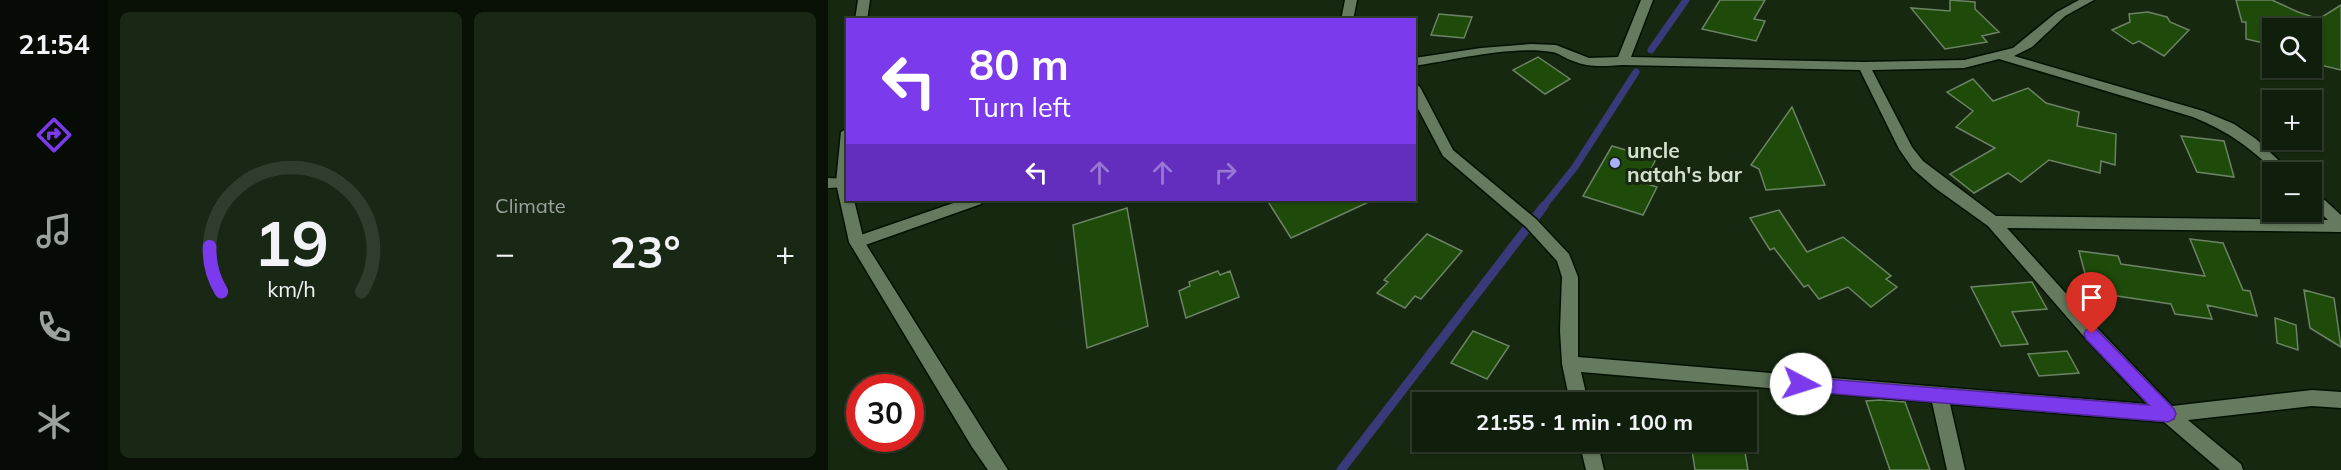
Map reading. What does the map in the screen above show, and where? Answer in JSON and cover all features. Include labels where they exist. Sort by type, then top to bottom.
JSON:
[{"type":"street","points":[[861,18],[864,0]]},
{"type":"street","points":[[1347,18],[1351,0]]},
{"type":"street","points":[[1623,61],[1647,0]]},
{"type":"street","points":[[1416,62],[1508,48],[1549,48],[1560,49],[1578,60],[1588,61],[1864,66],[1964,64],[2002,56],[2028,44],[2061,14],[2088,0]]},
{"type":"street","points":[[2002,56],[2198,114],[2229,127],[2251,142],[2273,162]]},
{"type":"street","points":[[1864,66],[1906,149],[1918,165],[1940,184],[1994,222],[2092,334],[2168,414],[2234,470]]},
{"type":"street","points":[[1416,91],[1448,153],[1531,223],[1564,258],[1570,278],[1568,330],[1570,364],[1577,392]]},
{"type":"street","points":[[846,140],[836,183],[857,242],[978,441],[999,470]]},
{"type":"street","points":[[857,242],[973,201]]},
{"type":"street","points":[[2322,207],[2341,225]]},
{"type":"street","points":[[1994,222],[2341,225]]},
{"type":"street","points":[[1570,364],[2168,414],[2312,398],[2341,400]]},
{"type":"street","points":[[1939,395],[1956,470]]},
{"type":"street","points":[[1591,452],[1595,470]]},
{"type":"building","points":[[1720,0],[1765,0],[1754,19],[1765,21],[1756,41],[1702,29]]},
{"type":"building","points":[[1950,0],[1975,2],[1975,9],[1999,32],[1982,36],[1987,42],[1945,49],[1911,8],[1950,11]]},
{"type":"building","points":[[2236,0],[2272,0],[2316,18],[2262,18],[2262,43],[2246,39],[2246,22],[2242,22]]},
{"type":"building","points":[[2341,5],[2341,70],[2322,65],[2321,18]]},
{"type":"building","points":[[2148,12],[2167,17],[2170,22],[2189,30],[2164,56],[2139,41],[2133,44],[2112,30],[2130,22],[2129,14]]},
{"type":"building","points":[[1439,14],[1472,17],[1464,38],[1431,35]]},
{"type":"building","points":[[1538,57],[1570,79],[1545,94],[1513,70]]},
{"type":"building","points":[[1973,79],[1993,101],[2028,88],[2046,103],[2079,112],[2077,126],[2116,134],[2115,165],[2101,161],[2100,173],[2049,160],[2021,182],[2008,173],[1974,193],[1950,174],[1995,148],[1956,127],[1973,111],[1947,92]]},
{"type":"building","points":[[1792,107],[1825,185],[1766,190],[1759,169],[1751,165]]},
{"type":"building","points":[[2181,136],[2224,141],[2234,177],[2197,172]]},
{"type":"building","points":[[1612,146],[1656,159],[1644,183],[1657,187],[1643,215],[1583,196]]},
{"type":"building","points":[[1268,201],[1371,201],[1291,238]]},
{"type":"building","points":[[1127,208],[1148,326],[1087,348],[1073,225]]},
{"type":"building","points":[[1779,210],[1807,252],[1843,237],[1891,276],[1886,279],[1897,287],[1871,307],[1848,287],[1819,299],[1808,285],[1804,287],[1774,248],[1770,250],[1750,218]]},
{"type":"building","points":[[1427,234],[1462,251],[1421,299],[1415,296],[1405,308],[1377,293],[1388,282],[1384,280]]},
{"type":"building","points":[[2190,239],[2223,243],[2243,290],[2250,291],[2257,316],[2207,305],[2212,319],[2175,314],[2171,304],[2090,292],[2079,251],[2118,256],[2121,264],[2205,276]]},
{"type":"building","points":[[1218,271],[1220,275],[1230,271],[1239,297],[1186,318],[1179,291],[1190,286],[1189,282]]},
{"type":"building","points":[[2032,282],[2047,309],[2012,312],[2028,344],[2001,346],[1971,287]]},
{"type":"building","points":[[2304,290],[2334,298],[2341,347],[2310,328]]},
{"type":"building","points":[[2275,318],[2296,325],[2298,350],[2277,343]]},
{"type":"building","points":[[1473,331],[1509,346],[1487,379],[1451,363]]},
{"type":"building","points":[[2067,351],[2079,373],[2039,376],[2028,354]]},
{"type":"building","points":[[1866,401],[1905,402],[1930,470],[1890,470]]},
{"type":"building","points":[[1692,452],[1745,452],[1748,470],[1695,470]]},
{"type":"waterway","points":[[1651,50],[1686,0]]},
{"type":"waterway","points":[[1543,207],[1575,167],[1636,72]]},
{"type":"waterway","points":[[1341,470],[1544,206]]},
{"type":"place","name":"uncle natah's bar","points":[[1615,163]]},
{"type":"route","points":[[1801,384],[2168,414],[2092,334]]}]
